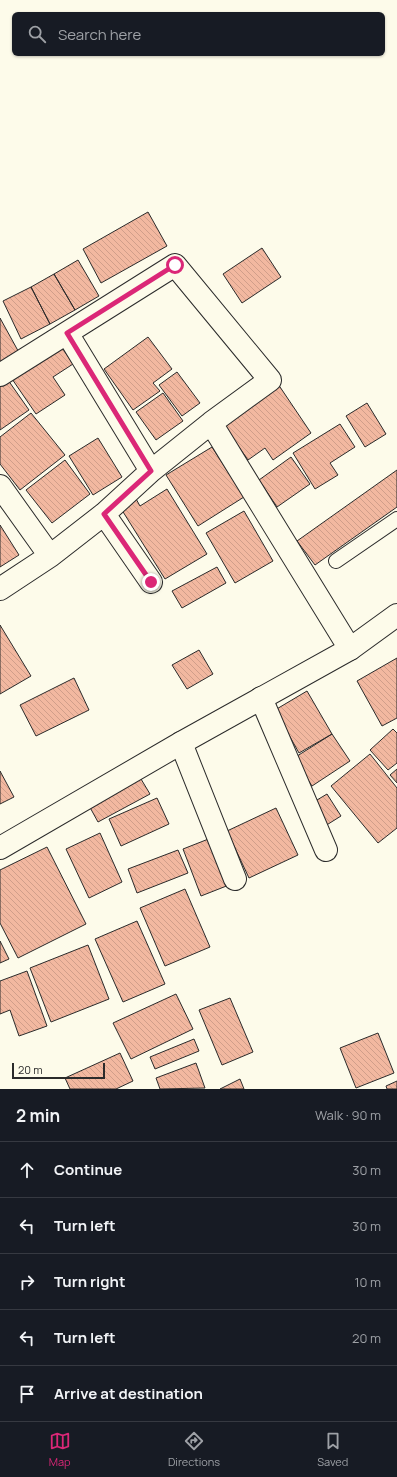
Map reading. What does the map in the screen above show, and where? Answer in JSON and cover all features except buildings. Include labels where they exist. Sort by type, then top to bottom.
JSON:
[{"type":"street","points":[[0,375],[175,265],[270,380],[211,422],[151,471],[104,514],[50,556],[0,589]]},
{"type":"street","points":[[67,333],[151,471]]},
{"type":"street","points":[[211,422],[350,649]]},
{"type":"street","points":[[0,486],[50,556]]},
{"type":"street","points":[[104,514],[151,582]]},
{"type":"street","points":[[0,848],[181,743],[350,649],[397,615]]},
{"type":"street","points":[[261,698],[326,850]]},
{"type":"street","points":[[181,743],[235,879]]},
{"type":"lane","points":[[336,561],[397,519]]},
{"type":"route","points":[[151,582],[104,514],[151,471],[67,333],[175,265]]}]
